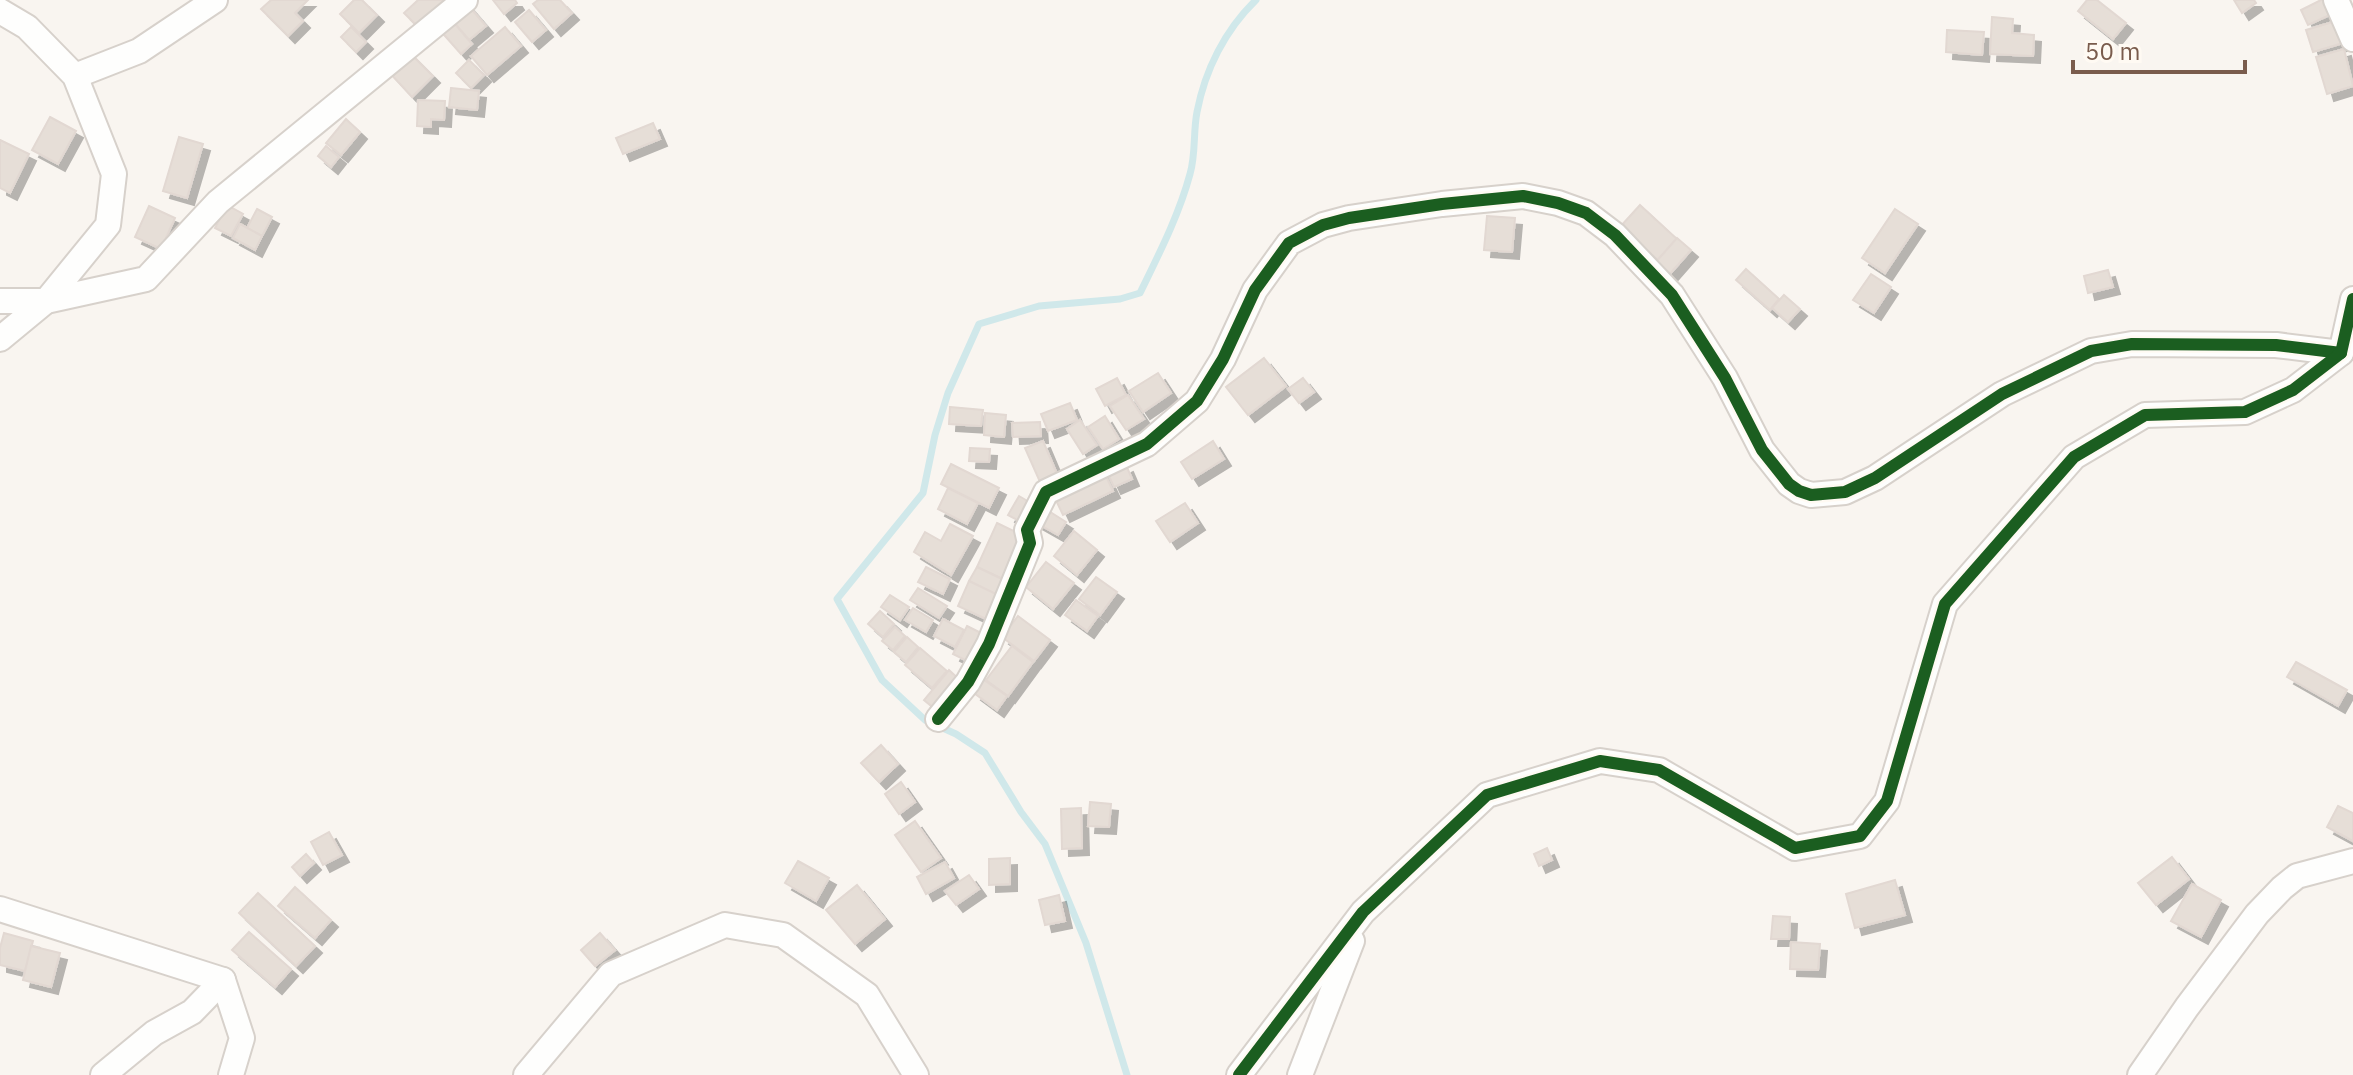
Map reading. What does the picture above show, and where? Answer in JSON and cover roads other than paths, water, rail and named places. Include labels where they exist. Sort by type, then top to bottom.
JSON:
[{"type":"street","points":[[75,76],[139,51],[215,0]]},
{"type":"street","points":[[0,301],[46,301],[146,279],[218,202],[465,0]]},
{"type":"street","points":[[2336,0],[2353,39]]},
{"type":"street","points":[[0,11],[27,27],[75,76],[114,174],[108,225],[46,301],[0,339]]},
{"type":"street","points":[[938,719],[968,682],[989,644],[1030,543],[1027,530],[1046,492],[1147,444],[1197,401],[1223,359],[1255,290],[1289,243],[1323,225],[1349,218],[1523,196],[1586,213],[1615,235],[1672,295],[1725,378],[1762,450],[1789,484],[1811,495],[1845,492],[1875,478],[2002,394],[2091,351],[2132,344],[2276,345],[2341,353]]},
{"type":"street","points":[[1239,1075],[1363,912],[1487,795],[1600,761],[1659,770],[1795,848],[1860,836],[1887,801],[1945,604],[2074,457],[2145,415],[2245,412],[2293,390],[2341,353],[2353,299]]},
{"type":"street","points":[[2140,1075],[2257,914],[2282,888],[2297,876],[2353,861]]},
{"type":"street","points":[[0,909],[223,980]]},
{"type":"street","points":[[1300,1075],[1363,912]]},
{"type":"street","points":[[526,1075],[611,974],[725,925],[783,935],[867,995],[916,1075]]},
{"type":"street","points":[[103,1075],[154,1033],[192,1012],[223,980]]},
{"type":"street","points":[[223,980],[242,1038],[231,1075]]},
{"type":"waterway","points":[[1127,1075],[1086,943],[1045,844],[1021,812],[985,753],[956,734],[925,720],[882,680],[837,599],[923,493],[935,435],[948,393],[979,324],[1039,306],[1120,299],[1140,293],[1168,234],[1190,174],[1197,112],[1205,81],[1226,38],[1256,0]]}]
